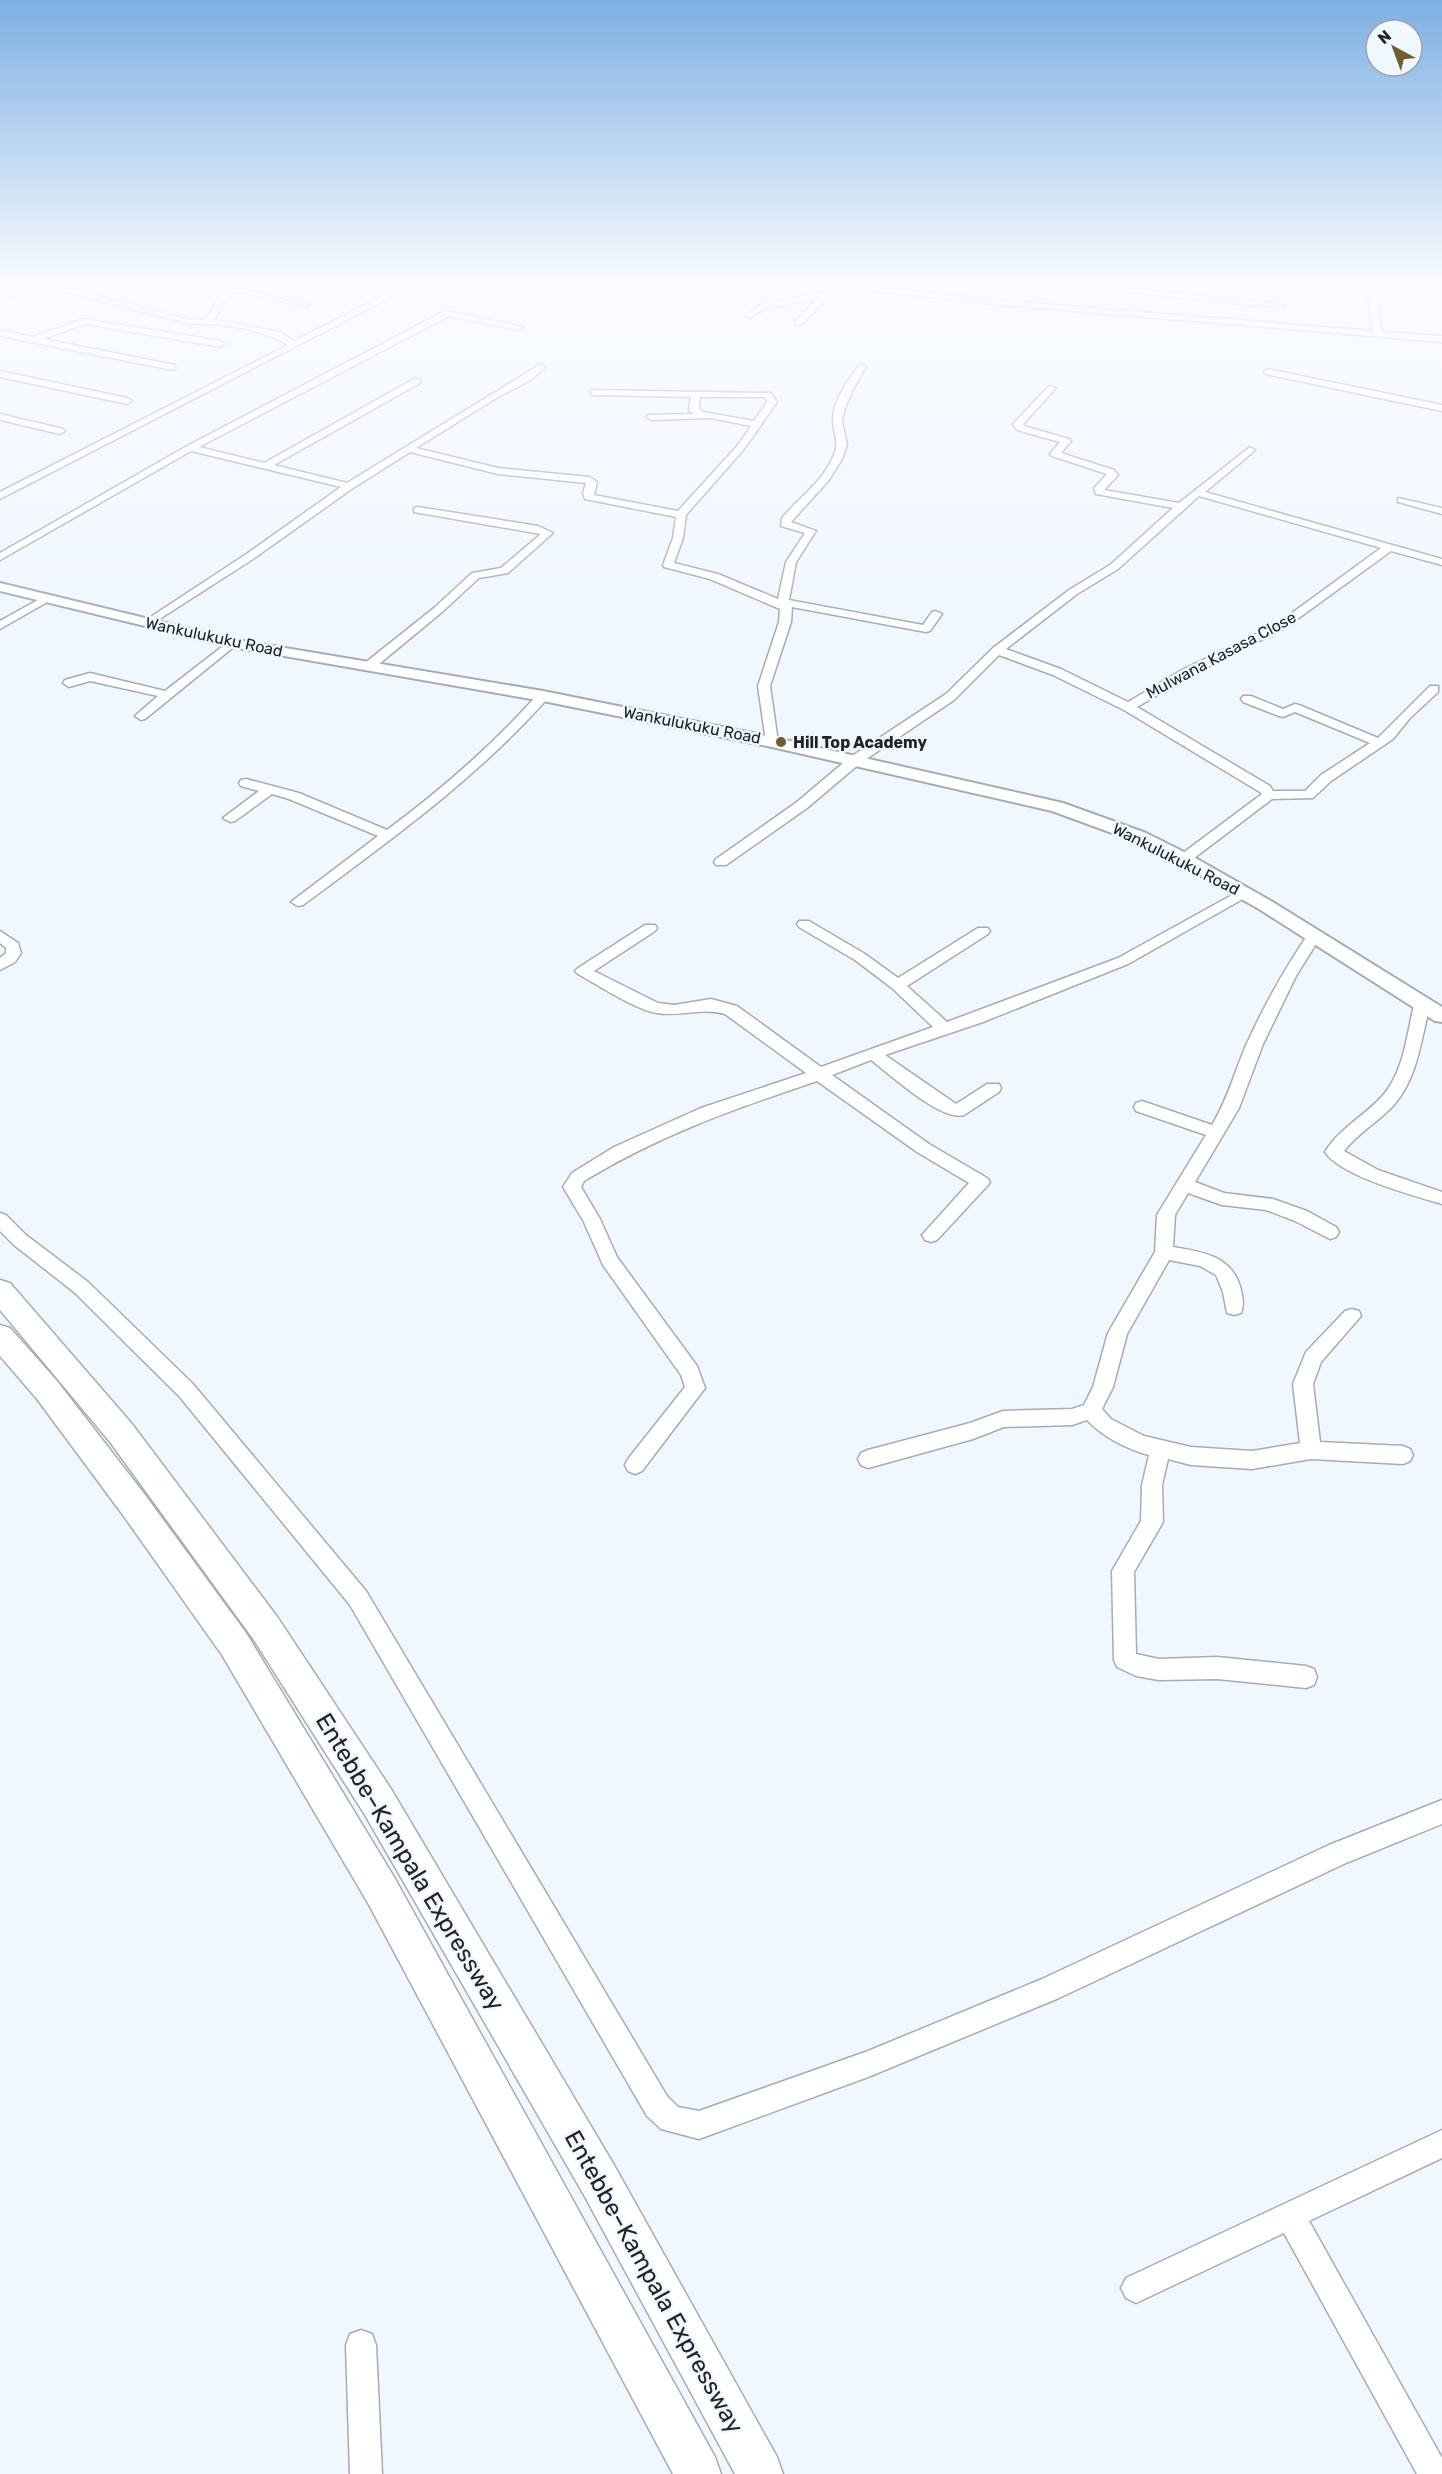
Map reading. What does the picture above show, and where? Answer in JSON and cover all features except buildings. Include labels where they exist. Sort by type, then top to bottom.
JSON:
[{"type":"highway","name":"Entebbe–Kampala Expressway","points":[[0,1291],[128,1442],[266,1629],[378,1802],[599,2180],[760,2474]]},
{"type":"highway","name":"Entebbe–Kampala Expressway","points":[[0,1336],[47,1390],[81,1434],[234,1644],[381,1890],[698,2474]]},
{"type":"main road","name":"Wankulukuku Road","points":[[0,587],[232,643],[543,696],[772,742],[1057,807],[1140,837],[1184,859],[1314,936],[1442,1016]]},
{"type":"street","points":[[110,397],[127,401]]},
{"type":"street","points":[[0,496],[192,397]]},
{"type":"street","points":[[0,557],[190,448],[287,397]]},
{"type":"street","points":[[265,466],[388,397]]},
{"type":"street","points":[[147,624],[249,557],[349,486],[495,397]]},
{"type":"street","points":[[696,397],[694,410],[707,417]]},
{"type":"street","points":[[769,397],[772,402],[757,425],[732,458],[689,503],[681,515],[678,538],[668,565],[695,569],[737,583],[785,604],[926,629],[936,614]]},
{"type":"street","points":[[772,742],[764,686],[785,622],[791,562],[811,531],[785,524],[787,518],[820,486],[838,457],[842,447],[838,417],[846,397]]},
{"type":"street","points":[[1043,397],[1018,424],[1020,428],[1066,441],[1055,454],[1111,472],[1113,475],[1099,488],[1100,492],[1181,506]]},
{"type":"street","points":[[1391,397],[1442,408]]},
{"type":"street","points":[[0,417],[60,431]]},
{"type":"street","points":[[651,417],[707,417],[744,420],[757,425]]},
{"type":"street","points":[[190,448],[349,486]]},
{"type":"street","points":[[408,449],[498,471],[589,480],[592,482],[589,496],[681,515]]},
{"type":"street","points":[[721,862],[802,805],[854,761],[950,697],[998,650],[1073,592],[1114,567],[1181,506],[1250,450]]},
{"type":"street","points":[[1199,493],[1442,562]]},
{"type":"street","points":[[1402,501],[1442,511]]},
{"type":"street","points":[[369,666],[438,610],[476,575],[504,572],[548,533],[546,530],[418,510]]},
{"type":"street","name":"Mulwana Kasasa Close","points":[[1269,795],[1265,789],[1128,707],[1186,674],[1281,626],[1390,547]]},
{"type":"street","points":[[0,626],[45,599]]},
{"type":"street","points":[[141,716],[232,643]]},
{"type":"street","points":[[998,650],[1057,672],[1128,707]]},
{"type":"street","points":[[69,683],[90,677],[168,694]]},
{"type":"street","points":[[1184,859],[1269,795],[1308,795],[1326,778],[1393,732],[1406,715],[1434,689]]},
{"type":"street","points":[[298,902],[475,765],[515,729],[543,696]]},
{"type":"street","points":[[1247,699],[1284,713],[1295,708],[1299,709],[1378,742]]},
{"type":"street","points":[[246,783],[305,800],[387,835]]},
{"type":"street","points":[[230,818],[270,789]]},
{"type":"street","points":[[635,1465],[695,1388],[690,1372],[609,1260],[591,1219],[572,1188],[578,1177],[620,1151],[707,1112],[977,1018],[1123,961],[1243,893]]},
{"type":"street","points":[[804,924],[860,957],[897,985],[944,1028]]},
{"type":"street","points":[[650,928],[583,971],[655,1008],[674,1010],[711,1004],[731,1010],[922,1148],[981,1182],[931,1235]]},
{"type":"street","points":[[897,985],[982,931]]},
{"type":"street","points":[[0,936],[13,946],[14,953],[10,959],[0,965]]},
{"type":"street","points":[[868,1459],[897,1454],[973,1431],[1003,1419],[1072,1417],[1091,1411],[1103,1387],[1118,1333],[1164,1252],[1166,1215],[1231,1108],[1255,1044],[1288,976],[1314,936]]},
{"type":"street","points":[[1422,1005],[1413,1045],[1396,1090],[1376,1112],[1346,1135],[1334,1152],[1349,1164],[1399,1185],[1442,1198]]},
{"type":"street","points":[[873,1054],[944,1106],[958,1111],[993,1088]]},
{"type":"street","points":[[1142,1107],[1216,1132]]},
{"type":"street","points":[[1185,1185],[1222,1199],[1268,1204],[1302,1216],[1330,1232]]},
{"type":"street","points":[[0,1220],[20,1240],[81,1287],[186,1390],[358,1598],[657,2106],[671,2119],[699,2125],[868,2064],[1050,1989],[1338,1854],[1442,1812]]},
{"type":"street","points":[[1164,1252],[1209,1261],[1225,1273],[1232,1281],[1234,1308]]},
{"type":"street","points":[[1311,1450],[1303,1384],[1313,1358],[1352,1316]]},
{"type":"street","points":[[1091,1411],[1104,1425],[1140,1444],[1191,1456],[1252,1460],[1311,1450],[1403,1455]]},
{"type":"street","points":[[1160,1450],[1152,1485],[1152,1522],[1123,1571],[1125,1660],[1141,1668],[1165,1670],[1215,1668],[1306,1677]]},
{"type":"street","points":[[1136,2288],[1442,2144]]},
{"type":"street","points":[[1290,2216],[1434,2474]]},
{"type":"street","points":[[361,2346],[366,2474]]},
{"type":"place","name":"Hill Top Academy","points":[[781,742]]}]
